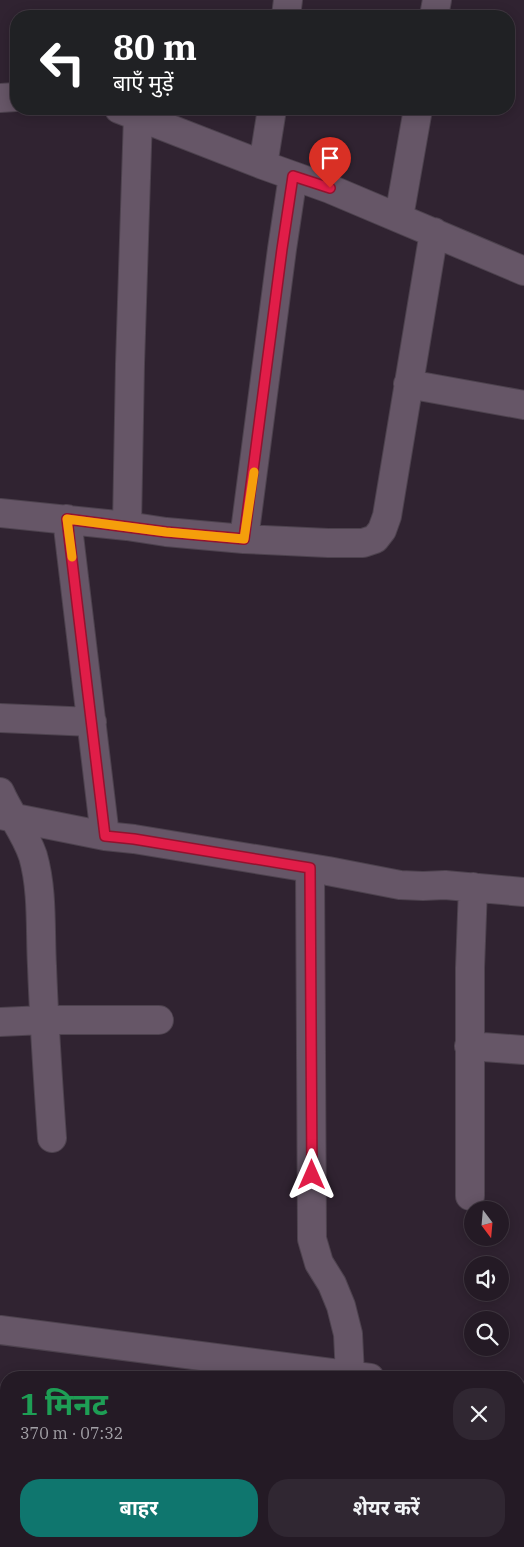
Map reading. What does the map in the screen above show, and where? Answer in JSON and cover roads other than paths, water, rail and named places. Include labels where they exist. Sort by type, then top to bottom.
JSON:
[{"type":"street","points":[[127,526],[130,364],[129,115]]},
{"type":"street","points":[[137,115],[399,217],[524,271]]},
{"type":"street","points":[[263,165],[271,115]]},
{"type":"street","points":[[399,217],[417,115]]},
{"type":"street","points":[[244,539],[293,176]]},
{"type":"street","points":[[0,513],[244,539],[363,543],[375,539],[382,530],[387,516],[434,232]]},
{"type":"street","points":[[408,384],[524,405]]},
{"type":"street","points":[[67,519],[105,836]]},
{"type":"street","points":[[0,718],[92,722]]},
{"type":"street","points":[[0,792],[6,816],[24,832],[33,858],[38,887],[52,1138]]},
{"type":"street","points":[[6,816],[105,836],[134,839],[310,868],[400,885],[473,887],[524,892]]},
{"type":"street","points":[[310,868],[312,1239],[319,1263],[332,1284],[342,1306],[359,1371]]},
{"type":"street","points":[[470,1196],[469,1046],[473,887]]},
{"type":"street","points":[[0,1022],[159,1020]]},
{"type":"street","points":[[469,1046],[524,1050]]},
{"type":"street","points":[[0,1330],[321,1371]]}]
